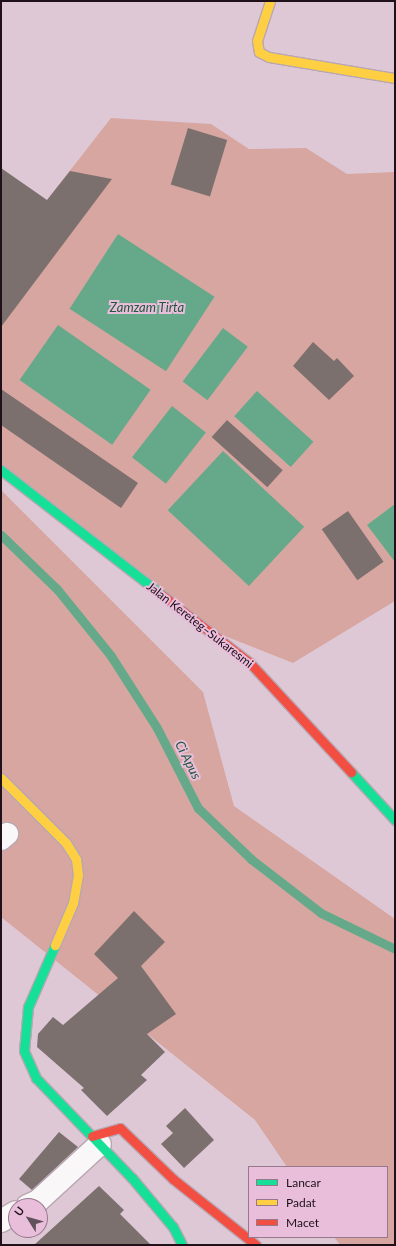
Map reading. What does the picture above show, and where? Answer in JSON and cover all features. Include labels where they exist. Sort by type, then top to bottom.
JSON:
[{"type":"street","points":[[270,1],[257,42],[259,52],[269,57],[395,78]]},
{"type":"street","name":"Jalan Kereteg–Sukaresmi","points":[[1,470],[250,663],[395,820]]},
{"type":"street","points":[[1,778],[48,823],[76,859],[78,875],[73,903],[28,1007],[24,1051],[36,1078],[154,1203],[182,1245]]},
{"type":"street","points":[[41,1198],[96,1140],[120,1128],[172,1179],[256,1245]]},
{"type":"shaded area","points":[[111,118],[211,124],[249,149],[306,148],[347,174],[395,172],[395,601],[293,663],[207,629],[1,471],[1,259]]},
{"type":"shaded area","points":[[1,490],[203,692],[234,806],[395,919],[395,1245],[340,1245],[335,1238],[388,1238],[388,1166],[286,1166],[255,1120],[1,917]]},
{"type":"water","name":"Zamzam Tirta","points":[[118,234],[214,297],[166,371],[70,309]]},
{"type":"water","points":[[58,325],[151,390],[112,445],[20,380]]},
{"type":"water","points":[[223,328],[248,347],[207,400],[183,382]]},
{"type":"water","points":[[257,391],[313,442],[291,467],[234,416]]},
{"type":"water","points":[[172,406],[206,432],[166,484],[132,457]]},
{"type":"water","points":[[223,451],[304,527],[249,586],[168,510]]},
{"type":"water","points":[[395,504],[395,562],[367,525]]},
{"type":"building","points":[[188,128],[227,140],[210,196],[171,184]]},
{"type":"building","points":[[1,168],[47,200],[70,171],[112,179],[1,327]]},
{"type":"building","points":[[313,342],[334,361],[337,358],[354,376],[329,400],[293,366]]},
{"type":"building","points":[[1,389],[138,483],[121,508],[1,425]]},
{"type":"building","points":[[227,420],[283,470],[267,487],[212,437]]},
{"type":"building","points":[[348,511],[384,562],[357,580],[322,529]]},
{"type":"building","points":[[134,911],[165,942],[141,966],[176,1014],[147,1034],[165,1052],[141,1075],[147,1080],[107,1116],[81,1090],[84,1088],[37,1047],[38,1034],[53,1017],[63,1025],[118,978],[94,954]]},
{"type":"building","points":[[185,1108],[214,1140],[184,1168],[161,1144],[173,1133],[166,1126]]},
{"type":"building","points":[[59,1132],[78,1147],[32,1190],[19,1179]]},
{"type":"building","points":[[99,1186],[124,1210],[120,1214],[151,1245],[34,1245],[42,1238],[48,1238],[48,1232]]},
{"type":"waterway","name":"Ci Apus","points":[[1,535],[57,589],[111,656],[157,728],[198,808],[251,859],[321,913],[395,949]]},
{"type":"traffic: fast","points":[[1,470],[162,595]]},
{"type":"traffic: fast","points":[[351,772],[395,820]]},
{"type":"traffic: fast","points":[[55,945],[28,1007],[24,1051],[36,1078],[132,1178],[173,1227],[182,1245]]},
{"type":"traffic: slow","points":[[270,1],[257,41],[259,52],[269,57],[395,78]]},
{"type":"traffic: slow","points":[[1,778],[66,843],[76,859],[78,875],[73,903],[55,945]]},
{"type":"traffic: jam","points":[[162,595],[250,663],[351,772]]},
{"type":"traffic: jam","points":[[92,1136],[120,1128],[173,1179],[256,1245]]}]
